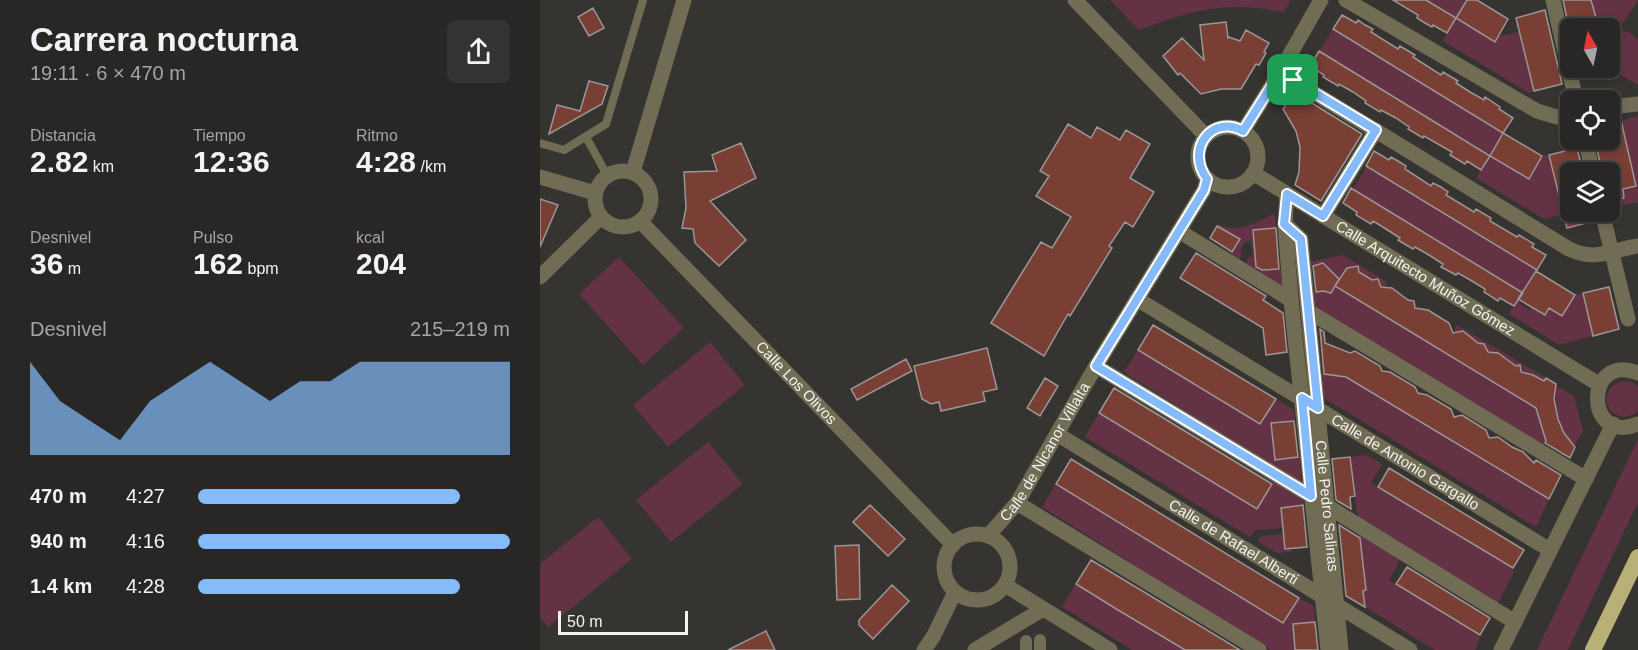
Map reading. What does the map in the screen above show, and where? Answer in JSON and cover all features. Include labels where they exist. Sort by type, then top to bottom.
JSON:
[{"type":"highway","points":[[1593,650],[1638,557]]},
{"type":"street","points":[[633,172],[684,0]]},
{"type":"street","points":[[1075,0],[1206,136]]},
{"type":"street","points":[[1243,131],[1321,0]]},
{"type":"street","points":[[1346,0],[1537,111],[1560,117]]},
{"type":"street","points":[[1553,0],[1574,90]]},
{"type":"street","points":[[1280,72],[1569,249],[1585,255],[1600,256],[1638,246]]},
{"type":"street","points":[[1620,105],[1638,104]]},
{"type":"street","points":[[1220,128],[1234,128],[1243,131],[1252,139],[1256,148],[1258,158],[1253,173],[1234,186],[1215,184],[1207,179],[1198,162],[1198,152],[1206,136],[1220,128]]},
{"type":"street","points":[[1323,216],[1376,130]]},
{"type":"street","points":[[624,171],[633,172],[646,183],[651,199],[646,215],[633,225],[616,226],[601,218],[596,210],[597,186],[607,175],[624,171]]},
{"type":"street","name":"Calle Arquitecto Muñoz Gómez","points":[[1253,173],[1600,384]]},
{"type":"street","points":[[540,177],[595,193]]},
{"type":"street","name":"Calle de Nicanor Villalta","points":[[988,536],[1017,503],[1096,366],[1204,190],[1207,179]]},
{"type":"street","name":"Calle Pedro Salinas","points":[[1287,194],[1284,224],[1311,496],[1329,601],[1341,650]]},
{"type":"street","points":[[540,277],[601,218]]},
{"type":"street","name":"Calle Los Olivos","points":[[640,221],[953,545]]},
{"type":"street","points":[[1604,222],[1628,320]]},
{"type":"street","name":"Calle Pedro Salinas","points":[[1284,224],[1301,239],[1327,506],[1328,650]]},
{"type":"street","points":[[1179,231],[1291,300]]},
{"type":"street","name":"Calle de Antonio Gargallo","points":[[1137,299],[1550,550]]},
{"type":"street","points":[[1308,311],[1586,479]]},
{"type":"street","points":[[1096,366],[1311,496]]},
{"type":"street","points":[[1638,373],[1622,370],[1613,372],[1600,384],[1596,403],[1599,412],[1613,424],[1622,427],[1638,424]]},
{"type":"street","points":[[1501,650],[1613,424]]},
{"type":"street","name":"Calle de Rafael Alberti","points":[[1057,434],[1410,650]]},
{"type":"street","points":[[1017,503],[1259,650]]},
{"type":"street","points":[[1327,506],[1515,622]]},
{"type":"street","points":[[979,534],[988,536],[997,541],[1009,556],[1009,576],[997,594],[987,599],[965,598],[949,584],[945,574],[947,554],[953,545],[969,536],[979,534]]},
{"type":"street","points":[[1005,585],[1110,650]]},
{"type":"street","points":[[924,650],[956,592]]},
{"type":"street","points":[[975,650],[1044,609]]},
{"type":"lane","points":[[540,142],[564,150],[606,124],[643,0]]},
{"type":"lane","points":[[586,137],[607,175]]},
{"type":"shaded area","points":[[1110,0],[1291,0],[1284,11],[1280,12],[1242,7],[1208,9],[1175,17],[1139,30]]},
{"type":"shaded area","points":[[1426,0],[1467,0],[1457,18],[1495,42],[1498,36],[1519,32],[1534,91],[1529,93],[1443,41],[1456,18]]},
{"type":"shaded area","points":[[1592,0],[1638,0],[1620,27],[1620,18],[1596,18]]},
{"type":"shaded area","points":[[1333,29],[1503,133],[1490,156],[1528,179],[1542,156],[1549,155],[1560,198],[1560,215],[1544,219],[1476,178],[1489,156],[1319,51]]},
{"type":"shaded area","points":[[1620,29],[1629,32],[1638,40],[1638,85],[1620,74]]},
{"type":"shaded area","points":[[1638,116],[1638,202],[1620,206],[1620,190],[1636,186],[1621,121]]},
{"type":"shaded area","points":[[1367,166],[1537,270],[1523,293],[1353,189]]},
{"type":"shaded area","points":[[1272,214],[1275,215],[1276,228],[1253,230],[1256,270],[1281,269],[1283,289],[1246,267],[1248,257],[1253,257],[1251,241],[1245,242],[1238,262],[1229,257],[1240,239],[1217,226],[1218,224],[1239,228]]},
{"type":"shaded area","points":[[1343,255],[1387,282],[1383,287],[1378,280],[1373,281],[1358,272],[1357,267],[1348,266],[1339,280],[1319,266],[1309,267],[1309,262]]},
{"type":"shaded area","points":[[619,257],[684,328],[643,365],[579,294]]},
{"type":"shaded area","points":[[1335,286],[1536,408],[1546,440],[1542,447],[1313,307],[1312,293],[1324,291],[1331,293]]},
{"type":"shaded area","points":[[1583,293],[1593,336],[1559,345],[1509,314],[1517,301],[1529,310],[1531,307],[1544,315],[1549,308],[1562,316],[1575,295]]},
{"type":"shaded area","points":[[1457,325],[1546,378],[1543,383],[1533,375],[1529,376],[1520,371],[1519,366],[1498,353],[1493,355],[1463,332],[1458,333],[1454,330]]},
{"type":"shaded area","points":[[710,342],[745,385],[668,447],[633,405]]},
{"type":"shaded area","points":[[1138,350],[1260,424],[1276,399],[1294,410],[1295,420],[1272,423],[1275,460],[1302,457],[1303,460],[1300,461],[1302,485],[1124,372]]},
{"type":"shaded area","points":[[1331,373],[1345,376],[1549,499],[1536,527],[1324,398],[1320,374]]},
{"type":"shaded area","points":[[1621,381],[1632,382],[1638,386],[1638,411],[1621,417],[1609,408],[1607,394]]},
{"type":"shaded area","points":[[1556,386],[1574,396],[1583,430],[1574,446],[1559,418]]},
{"type":"shaded area","points":[[1099,413],[1257,509],[1274,481],[1303,499],[1304,505],[1282,508],[1283,528],[1255,530],[1250,537],[1085,437]]},
{"type":"shaded area","points":[[1638,439],[1638,502],[1568,650],[1537,650]]},
{"type":"shaded area","points":[[708,442],[743,484],[671,542],[636,500]]},
{"type":"shaded area","points":[[1367,455],[1382,464],[1371,483],[1513,568],[1514,572],[1497,605],[1358,520],[1350,457]]},
{"type":"shaded area","points":[[1056,484],[1283,623],[1299,598],[1314,606],[1315,622],[1293,625],[1295,650],[1270,650],[1042,507]]},
{"type":"shaded area","points":[[598,517],[632,559],[548,627],[540,617],[540,564]]},
{"type":"shaded area","points":[[1359,533],[1401,558],[1389,580],[1481,636],[1475,650],[1435,650],[1365,607],[1363,591],[1366,590]]},
{"type":"shaded area","points":[[1284,534],[1285,549],[1291,549],[1291,552],[1277,553],[1257,541],[1262,536]]},
{"type":"shaded area","points":[[1076,584],[1185,650],[1132,650],[1062,607]]},
{"type":"building","points":[[1393,0],[1426,0],[1456,18],[1447,33],[1425,23],[1417,18],[1418,15]]},
{"type":"building","points":[[1467,0],[1477,0],[1508,19],[1495,42],[1456,18]]},
{"type":"building","points":[[1563,0],[1591,0],[1596,18],[1567,18]]},
{"type":"building","points":[[593,8],[604,28],[589,36],[578,17]]},
{"type":"building","points":[[1545,10],[1562,84],[1534,91],[1516,18]]},
{"type":"building","points":[[1342,15],[1356,23],[1358,20],[1373,29],[1371,32],[1398,49],[1400,46],[1415,55],[1413,57],[1441,75],[1443,72],[1458,81],[1456,83],[1484,100],[1485,97],[1513,118],[1503,133],[1333,29]]},
{"type":"building","points":[[1226,22],[1228,38],[1240,41],[1246,30],[1269,43],[1264,52],[1266,53],[1259,65],[1256,64],[1241,89],[1221,89],[1201,94],[1180,73],[1178,75],[1163,56],[1182,38],[1204,60],[1200,25]]},
{"type":"building","points":[[1319,51],[1490,156],[1481,170],[1467,161],[1465,164],[1450,155],[1452,152],[1424,136],[1423,138],[1396,118],[1381,110],[1380,112],[1353,92],[1323,77],[1324,75],[1310,66]]},
{"type":"building","points":[[589,81],[608,86],[602,104],[549,134],[557,105],[580,111]]},
{"type":"building","points":[[1294,92],[1362,134],[1321,201],[1295,185],[1299,172],[1300,147],[1296,131],[1283,109]]},
{"type":"building","points":[[1620,116],[1636,186],[1623,189],[1624,198],[1620,199],[1620,162],[1600,162],[1597,150],[1620,150]]},
{"type":"building","points":[[1068,124],[1091,138],[1097,127],[1120,140],[1126,130],[1150,144],[1130,178],[1154,192],[1133,227],[1125,222],[1109,246],[1112,248],[1070,316],[1068,314],[1044,356],[991,323],[1041,242],[1052,248],[1071,217],[1036,196],[1049,176],[1040,171]]},
{"type":"building","points":[[1503,133],[1542,156],[1529,179],[1490,156]]},
{"type":"building","points":[[741,143],[756,178],[710,201],[746,240],[719,266],[695,243],[693,229],[682,228],[686,208],[684,172],[717,171],[712,155]]},
{"type":"building","points":[[1578,150],[1580,162],[1560,162],[1560,200],[1549,155]]},
{"type":"building","points":[[1374,151],[1389,160],[1391,157],[1398,161],[1406,166],[1405,169],[1431,186],[1433,183],[1441,187],[1448,192],[1446,195],[1474,212],[1476,209],[1491,218],[1490,221],[1534,244],[1532,247],[1546,255],[1537,270],[1366,166]]},
{"type":"building","points":[[1351,188],[1523,293],[1514,306],[1500,298],[1498,301],[1472,281],[1441,267],[1443,264],[1429,255],[1398,240],[1400,238],[1373,221],[1371,224],[1356,215],[1357,212],[1343,203]]},
{"type":"building","points":[[540,199],[558,205],[540,247]]},
{"type":"building","points":[[1566,222],[1590,222],[1567,228]]},
{"type":"building","points":[[1217,226],[1240,239],[1232,252],[1210,238]]},
{"type":"building","points":[[1276,228],[1279,269],[1262,270],[1256,267],[1253,230]]},
{"type":"building","points":[[1196,253],[1266,296],[1263,300],[1283,313],[1287,352],[1266,355],[1263,328],[1180,278]]},
{"type":"building","points":[[1323,263],[1339,279],[1331,293],[1316,292],[1313,266]]},
{"type":"building","points":[[1358,266],[1359,272],[1372,280],[1378,279],[1381,287],[1392,288],[1408,300],[1414,301],[1415,308],[1428,310],[1449,323],[1453,333],[1463,331],[1478,343],[1484,344],[1488,352],[1498,353],[1516,366],[1520,365],[1521,372],[1544,381],[1546,378],[1556,384],[1554,399],[1558,419],[1564,433],[1575,447],[1570,458],[1545,443],[1536,408],[1335,286],[1347,268]]},
{"type":"building","points":[[1536,271],[1575,295],[1562,316],[1549,308],[1545,315],[1518,299]]},
{"type":"building","points":[[1609,287],[1619,329],[1593,336],[1583,293]]},
{"type":"building","points":[[1153,325],[1276,399],[1260,424],[1138,350]]},
{"type":"building","points":[[1320,329],[1324,332],[1325,343],[1350,353],[1355,351],[1380,366],[1382,371],[1390,372],[1415,387],[1418,393],[1427,395],[1451,409],[1454,417],[1462,415],[1486,430],[1489,438],[1498,437],[1523,452],[1534,463],[1536,460],[1561,475],[1549,499],[1346,377],[1324,374]]},
{"type":"building","points":[[987,348],[997,389],[983,392],[985,401],[941,411],[939,402],[931,404],[922,399],[914,366]]},
{"type":"building","points":[[906,359],[912,371],[857,400],[851,389]]},
{"type":"building","points":[[1045,378],[1058,386],[1040,416],[1027,408]]},
{"type":"building","points":[[1114,388],[1272,484],[1257,509],[1099,413]]},
{"type":"building","points":[[1294,421],[1298,457],[1275,460],[1271,423]]},
{"type":"building","points":[[1350,457],[1355,496],[1350,497],[1351,509],[1336,500],[1332,459]]},
{"type":"building","points":[[1071,459],[1299,598],[1283,623],[1056,484]]},
{"type":"building","points":[[1389,468],[1524,550],[1513,568],[1378,487]]},
{"type":"building","points":[[870,505],[905,539],[888,556],[853,522]]},
{"type":"building","points":[[1303,505],[1307,547],[1285,549],[1281,508]]},
{"type":"building","points":[[1339,525],[1360,538],[1366,590],[1363,591],[1365,607],[1346,596]]},
{"type":"building","points":[[859,545],[860,599],[837,600],[835,546]]},
{"type":"building","points":[[1091,560],[1240,650],[1185,650],[1118,610],[1076,584]]},
{"type":"building","points":[[1407,567],[1490,618],[1480,635],[1396,584]]},
{"type":"building","points":[[892,585],[909,601],[873,639],[859,625],[859,620]]},
{"type":"building","points":[[1315,622],[1318,650],[1295,650],[1293,624]]},
{"type":"building","points":[[766,631],[775,650],[728,650]]},
{"type":"route","points":[[1280,72],[1293,80],[1376,130],[1323,216],[1287,194],[1284,224],[1301,239],[1318,408],[1302,398],[1311,496],[1096,366],[1204,190],[1207,179],[1198,162],[1198,152],[1206,136],[1220,128],[1234,128],[1243,131],[1280,72]]}]
